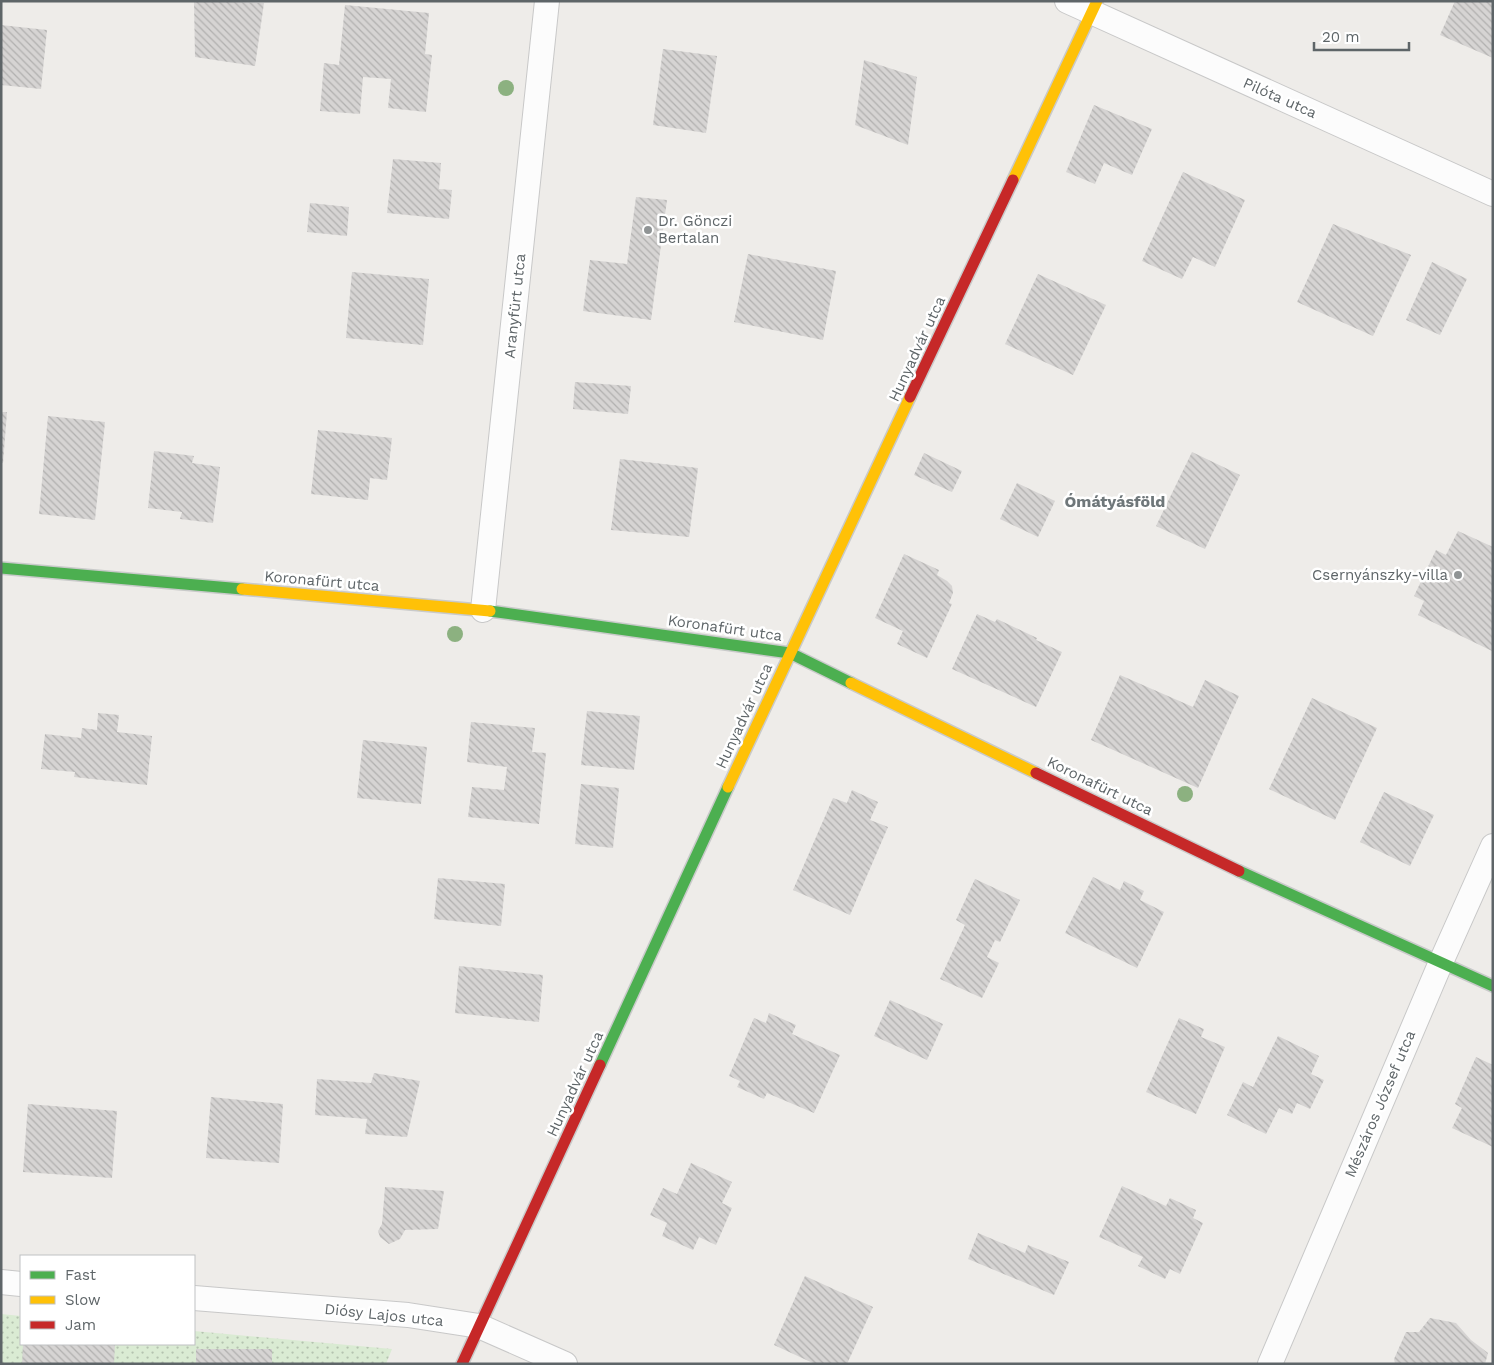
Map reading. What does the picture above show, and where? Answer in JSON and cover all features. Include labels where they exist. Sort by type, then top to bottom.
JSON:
[{"type":"street","name":"Aranyfürt utca","points":[[484,610],[547,1]]},
{"type":"street","name":"Pilóta utca","points":[[1067,1],[1095,7],[1493,194]]},
{"type":"street","name":"Hunyadvár utca","points":[[462,1364],[790,653],[1095,7]]},
{"type":"street","name":"Koronafürt utca","points":[[1,568],[484,610],[790,653],[1229,866],[1493,986]]},
{"type":"street","name":"Mészáros József utca","points":[[1270,1364],[1441,962],[1493,846]]},
{"type":"street","points":[[1,1282],[20,1284]]},
{"type":"street","name":"Diósy Lajos utca","points":[[195,1298],[408,1315],[480,1326],[566,1364]]},
{"type":"green space","points":[[1,1314],[20,1316],[20,1345],[195,1345],[195,1331],[392,1349],[386,1364],[1,1364]]},
{"type":"building","points":[[194,1],[264,3],[255,66],[195,57]]},
{"type":"building","points":[[1455,1],[1493,1],[1493,58],[1440,35]]},
{"type":"building","points":[[345,5],[429,13],[425,54],[432,55],[426,112],[388,108],[391,79],[363,77],[360,114],[320,111],[324,63],[339,65]]},
{"type":"building","points":[[1,25],[47,30],[41,89],[1,85]]},
{"type":"building","points":[[663,49],[717,56],[706,133],[653,125]]},
{"type":"building","points":[[864,60],[917,77],[908,145],[855,125]]},
{"type":"building","points":[[1094,105],[1152,129],[1132,175],[1104,163],[1095,184],[1066,172]]},
{"type":"building","points":[[393,159],[441,163],[439,189],[452,190],[449,219],[387,213]]},
{"type":"building","points":[[1183,172],[1245,200],[1215,267],[1193,257],[1182,279],[1142,261]]},
{"type":"building","name":"Dr. Gönczi Bertalan","points":[[636,197],[667,200],[651,320],[583,311],[590,260],[627,264]]},
{"type":"building","points":[[310,203],[349,207],[347,236],[307,232]]},
{"type":"building","points":[[1333,224],[1411,255],[1373,336],[1297,302]]},
{"type":"building","points":[[748,254],[836,271],[823,340],[734,322]]},
{"type":"building","points":[[1432,262],[1467,279],[1440,335],[1406,320]]},
{"type":"building","points":[[352,272],[429,279],[423,345],[346,338]]},
{"type":"building","points":[[1038,274],[1106,305],[1073,375],[1005,344]]},
{"type":"building","points":[[575,382],[631,386],[628,414],[573,409]]},
{"type":"building","points":[[1,412],[7,412],[3,463],[1,463]]},
{"type":"building","points":[[48,416],[105,422],[95,520],[39,514]]},
{"type":"building","points":[[318,430],[392,438],[387,480],[370,478],[368,500],[311,494]]},
{"type":"building","points":[[154,451],[194,456],[192,463],[220,467],[213,523],[180,519],[182,512],[148,508]]},
{"type":"building","points":[[1192,452],[1240,475],[1205,549],[1156,526]]},
{"type":"building","points":[[924,453],[962,471],[952,492],[914,475]]},
{"type":"building","points":[[620,459],[698,468],[689,537],[611,530]]},
{"type":"building","points":[[1017,483],[1055,501],[1038,537],[1000,519]]},
{"type":"building","name":"Csernyánszky-villa","points":[[1458,531],[1493,547],[1492,651],[1418,615],[1424,601],[1414,596],[1436,550],[1446,555]]},
{"type":"building","points":[[904,554],[939,570],[937,575],[952,586],[953,593],[949,603],[952,604],[927,658],[897,644],[903,631],[875,618]]},
{"type":"building","points":[[977,614],[995,622],[997,619],[1062,652],[1036,707],[952,669]]},
{"type":"building","points":[[1120,675],[1193,707],[1205,680],[1239,696],[1198,788],[1091,740]]},
{"type":"building","points":[[1312,698],[1377,728],[1335,820],[1269,789]]},
{"type":"building","points":[[587,711],[640,716],[634,770],[581,765]]},
{"type":"building","points":[[98,713],[119,715],[117,732],[152,736],[147,785],[74,777],[75,772],[41,769],[45,734],[81,738],[82,728],[97,730]]},
{"type":"building","points":[[471,722],[535,728],[532,752],[546,753],[539,824],[468,817],[472,787],[504,790],[507,767],[467,762]]},
{"type":"building","points":[[363,740],[427,747],[421,804],[357,798]]},
{"type":"building","points":[[581,784],[619,788],[613,848],[575,844]]},
{"type":"building","points":[[852,790],[878,802],[870,820],[888,827],[850,915],[793,890],[833,798],[847,803]]},
{"type":"building","points":[[1384,792],[1434,815],[1410,866],[1360,842]]},
{"type":"building","points":[[1093,877],[1120,890],[1124,881],[1144,891],[1140,900],[1164,912],[1137,968],[1065,933]]},
{"type":"building","points":[[438,878],[505,884],[501,926],[434,919]]},
{"type":"building","points":[[975,879],[1020,900],[1000,942],[995,940],[987,957],[999,963],[982,998],[940,979],[965,925],[956,920]]},
{"type":"building","points":[[459,966],[543,975],[539,1022],[455,1013]]},
{"type":"building","points":[[890,1000],[943,1024],[927,1060],[874,1036]]},
{"type":"building","points":[[769,1013],[796,1025],[792,1034],[840,1055],[814,1113],[767,1093],[764,1099],[737,1087],[740,1081],[729,1076],[754,1018],[766,1023]]},
{"type":"building","points":[[1179,1018],[1204,1029],[1201,1037],[1225,1047],[1196,1114],[1146,1092]]},
{"type":"building","points":[[1278,1036],[1319,1056],[1311,1074],[1324,1080],[1310,1109],[1297,1103],[1292,1114],[1279,1108],[1266,1134],[1227,1115],[1243,1082],[1253,1087]]},
{"type":"building","points":[[1476,1057],[1493,1065],[1493,1147],[1452,1128],[1462,1108],[1455,1104]]},
{"type":"building","points":[[374,1073],[420,1081],[407,1137],[365,1134],[367,1119],[315,1115],[317,1079],[371,1083]]},
{"type":"building","points":[[211,1097],[283,1104],[279,1163],[206,1158]]},
{"type":"building","points":[[28,1104],[117,1111],[112,1178],[23,1172]]},
{"type":"building","points":[[691,1163],[732,1182],[722,1203],[732,1208],[716,1245],[699,1237],[693,1250],[662,1236],[667,1223],[650,1215],[663,1188],[677,1194]]},
{"type":"building","points":[[1122,1186],[1166,1206],[1170,1198],[1196,1210],[1193,1218],[1203,1223],[1180,1274],[1170,1269],[1165,1279],[1138,1266],[1143,1257],[1099,1237]]},
{"type":"building","points":[[385,1187],[444,1191],[438,1229],[405,1230],[400,1239],[389,1244],[380,1237],[378,1231],[382,1224]]},
{"type":"building","points":[[978,1233],[1025,1253],[1028,1245],[1069,1262],[1054,1295],[968,1259]]},
{"type":"building","points":[[805,1276],[873,1307],[847,1364],[815,1364],[774,1345]]},
{"type":"building","points":[[1430,1318],[1456,1323],[1471,1340],[1488,1353],[1485,1364],[1395,1364],[1394,1359],[1406,1332],[1419,1332]]},
{"type":"building","points":[[23,1345],[115,1345],[114,1364],[22,1364]]},
{"type":"building","points":[[196,1349],[272,1349],[272,1364],[196,1364]]},
{"type":"traffic: fast","points":[[1,568],[242,589]]},
{"type":"traffic: fast","points":[[490,611],[790,653],[851,683]]},
{"type":"traffic: fast","points":[[600,1065],[728,787]]},
{"type":"traffic: fast","points":[[1239,871],[1493,986]]},
{"type":"traffic: slow","points":[[1013,180],[1097,1]]},
{"type":"traffic: slow","points":[[728,787],[910,397]]},
{"type":"traffic: slow","points":[[242,589],[490,611]]},
{"type":"traffic: slow","points":[[851,683],[1036,773]]},
{"type":"traffic: jam","points":[[910,397],[1013,180]]},
{"type":"traffic: jam","points":[[1036,773],[1239,871]]},
{"type":"traffic: jam","points":[[462,1364],[600,1065]]},
{"type":"place","name":"Dr. Gönczi Bertalan","points":[[648,230]]},
{"type":"place","name":"Csernyánszky-villa","points":[[1458,575]]},
{"type":"district","name":"Ómátyásföld","points":[[1115,501]]}]
